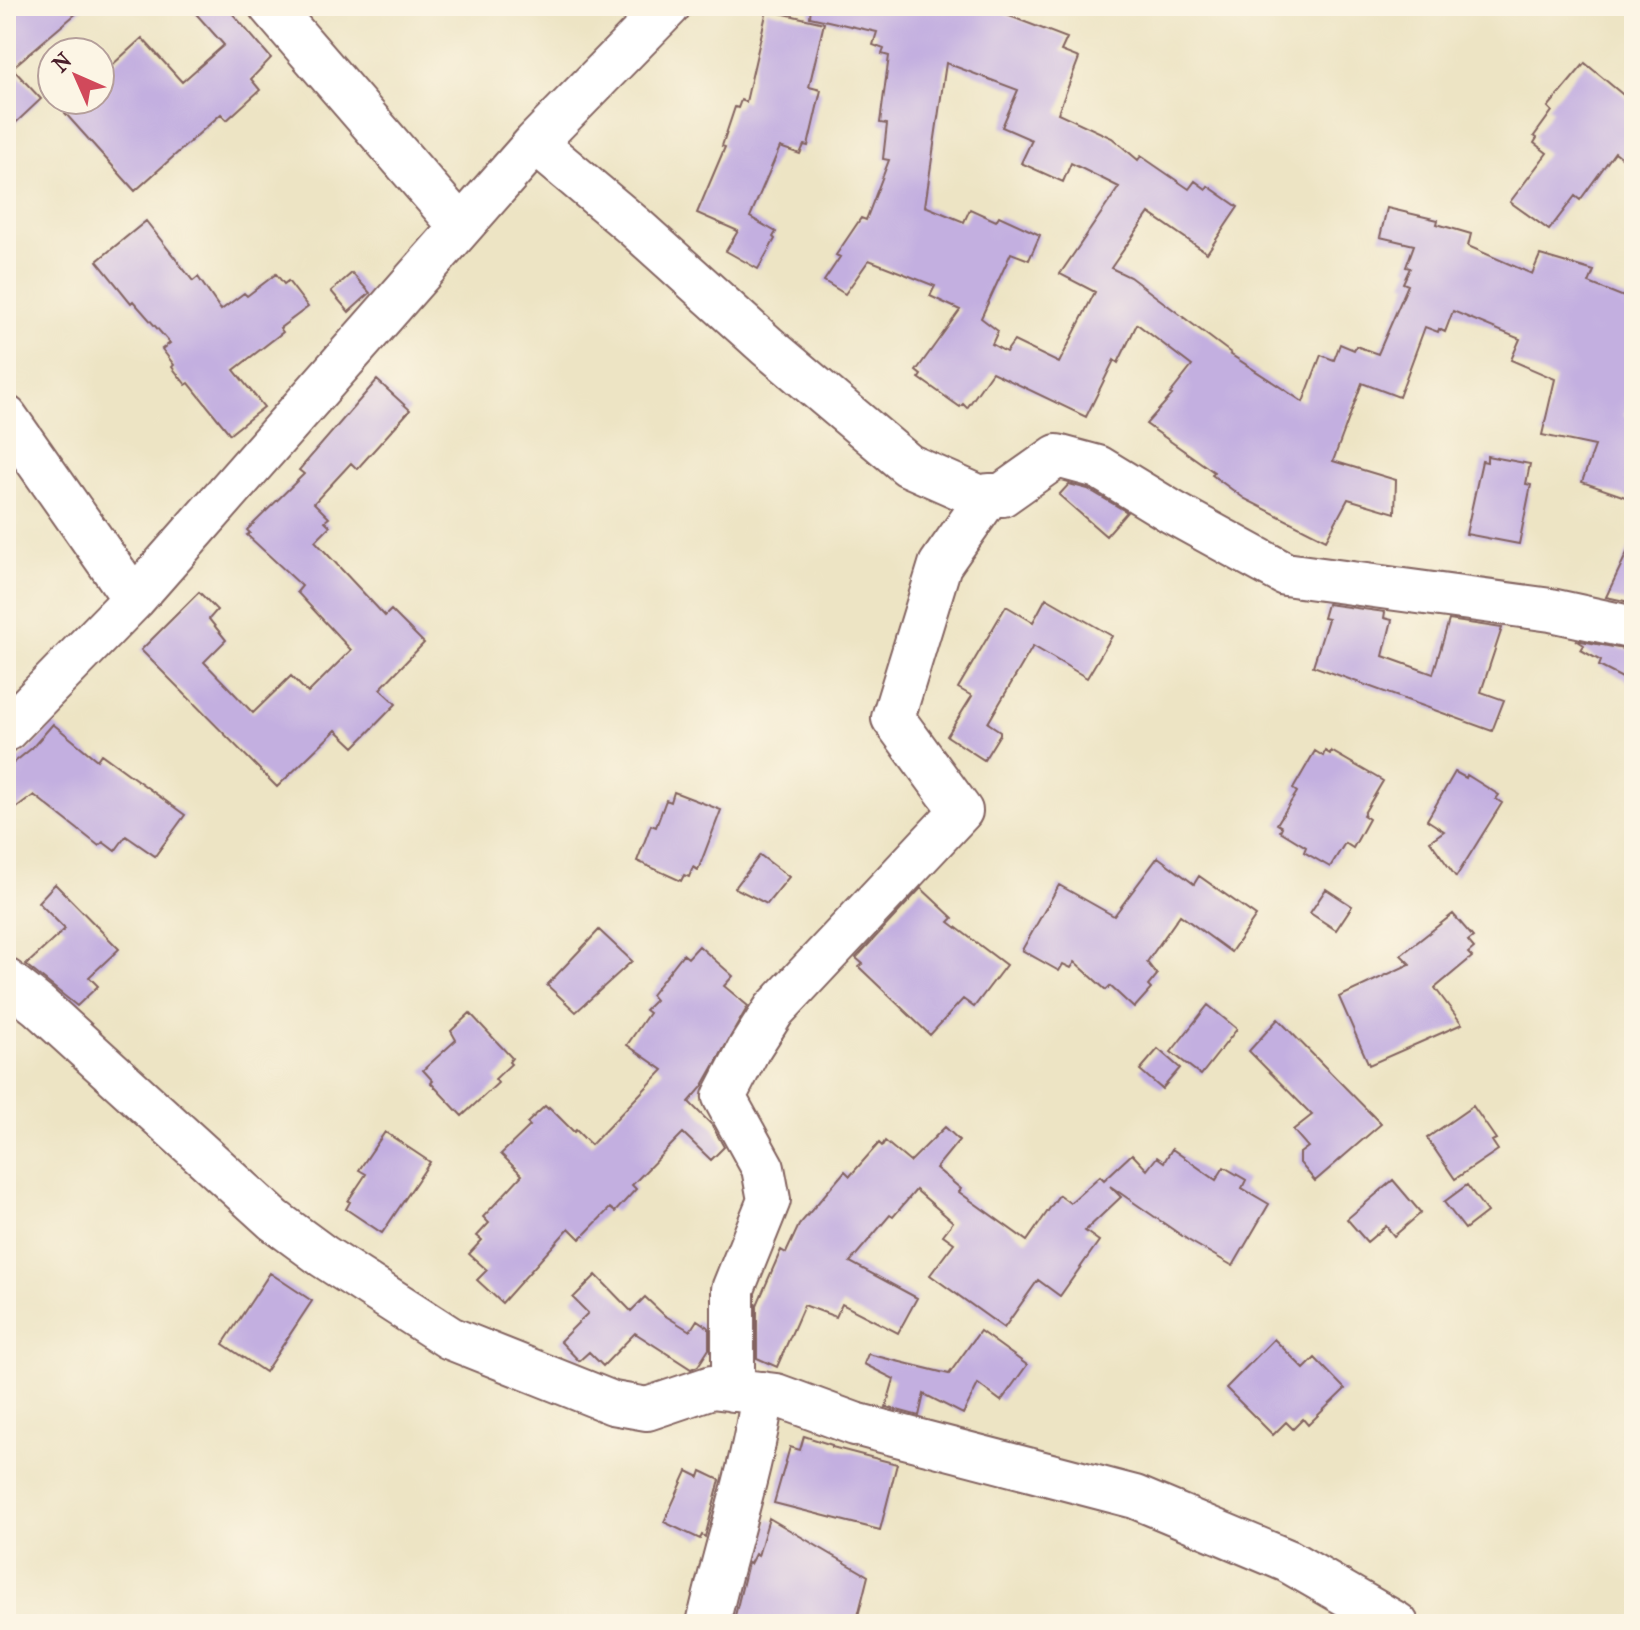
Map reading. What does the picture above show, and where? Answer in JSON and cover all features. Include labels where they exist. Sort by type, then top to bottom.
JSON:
[{"type":"street","points":[[270,6],[461,227]]},
{"type":"street","points":[[6,730],[134,599],[535,143],[669,6]]},
{"type":"street","points":[[535,143],[908,465],[985,499]]},
{"type":"street","points":[[6,417],[134,599]]},
{"type":"street","points":[[708,1624],[757,1434],[733,1289],[769,1200],[763,1168],[724,1097],[774,1010],[961,811],[893,718],[940,565],[985,499],[989,495],[1002,495],[1057,456],[1098,467],[1285,574],[1551,610],[1634,628]]},
{"type":"street","points":[[6,980],[39,1006],[274,1220],[323,1256],[450,1338],[613,1403],[647,1409],[712,1387],[748,1391],[855,1424],[1135,1497],[1288,1561],[1397,1624]]},
{"type":"building","points":[[6,6],[85,6],[50,36],[36,36],[36,48],[12,68],[36,94],[36,104],[6,132]]},
{"type":"building","points":[[189,6],[226,6],[271,58],[251,79],[260,90],[227,120],[221,114],[135,191],[68,116],[116,116],[116,62],[142,38],[182,82],[224,45]]},
{"type":"building","points":[[811,6],[1008,6],[1004,14],[1067,38],[1061,51],[1079,58],[1058,113],[1112,138],[1138,160],[1141,156],[1189,189],[1195,181],[1206,189],[1208,186],[1238,207],[1207,253],[1149,213],[1111,268],[1130,277],[1230,354],[1303,402],[1321,355],[1334,360],[1340,344],[1378,354],[1408,285],[1403,283],[1410,268],[1406,267],[1414,245],[1380,237],[1387,208],[1438,220],[1437,224],[1471,234],[1468,246],[1532,274],[1540,255],[1594,271],[1589,283],[1634,301],[1634,386],[1624,416],[1634,419],[1634,500],[1582,482],[1595,446],[1542,435],[1555,379],[1511,360],[1520,339],[1453,311],[1445,332],[1425,327],[1399,397],[1362,383],[1333,461],[1396,480],[1395,513],[1348,499],[1326,540],[1245,499],[1212,475],[1214,472],[1146,424],[1192,366],[1137,324],[1118,363],[1114,360],[1086,417],[992,372],[967,408],[963,404],[960,407],[919,378],[921,375],[916,371],[960,310],[930,296],[935,286],[869,260],[845,294],[824,281],[840,257],[836,255],[861,218],[866,220],[889,160],[883,159],[887,124],[880,123],[889,56],[882,54],[884,49],[873,45],[877,32],[810,17]],"holes":[[[946,63],[1018,90],[1002,127],[1032,140],[1021,163],[1063,182],[1071,163],[1119,187],[1060,274],[1095,292],[1059,363],[1014,341],[1006,352],[992,344],[998,331],[981,318],[1011,253],[1029,260],[1040,235],[999,216],[996,221],[970,209],[964,222],[925,206]]]},
{"type":"building","points":[[767,10],[824,23],[809,87],[821,90],[808,146],[804,145],[800,154],[780,147],[750,217],[776,232],[758,269],[726,251],[738,231],[697,213],[725,147],[722,146],[735,107],[738,108],[741,100],[746,102]]},
{"type":"building","points":[[1585,63],[1634,104],[1634,167],[1615,152],[1580,200],[1575,196],[1549,230],[1510,202],[1547,153],[1534,143],[1537,138],[1534,136],[1552,111],[1548,107]]},
{"type":"building","points":[[146,221],[193,281],[198,277],[221,310],[244,293],[247,296],[276,274],[284,284],[288,281],[308,307],[280,328],[283,332],[234,370],[264,407],[230,434],[172,367],[174,365],[162,349],[170,343],[133,301],[131,303],[97,261]]},
{"type":"building","points":[[352,273],[370,293],[349,312],[331,291]]},
{"type":"building","points":[[377,380],[410,410],[357,469],[351,463],[314,503],[329,518],[325,521],[330,526],[315,541],[385,616],[391,610],[424,643],[380,689],[396,704],[354,747],[336,730],[277,787],[141,650],[199,592],[217,610],[209,619],[226,640],[204,662],[253,713],[291,676],[308,693],[351,650],[297,592],[302,586],[247,535],[250,533],[247,530],[304,474],[299,470]]},
{"type":"building","points":[[1487,456],[1530,464],[1526,484],[1531,485],[1519,544],[1466,534],[1482,461],[1487,462]]},
{"type":"building","points":[[1069,484],[1088,489],[1127,512],[1106,536],[1059,495]]},
{"type":"building","points":[[1634,538],[1634,603],[1606,597]]},
{"type":"building","points":[[1046,598],[1112,636],[1087,678],[1033,646],[988,723],[1000,734],[984,760],[947,736],[972,696],[958,688],[1006,606],[1033,622]]},
{"type":"building","points":[[1327,604],[1385,612],[1384,618],[1392,620],[1383,656],[1433,674],[1449,620],[1502,628],[1481,692],[1504,700],[1492,731],[1313,666],[1328,619],[1323,618]]},
{"type":"building","points":[[1576,640],[1634,651],[1634,684],[1599,666],[1601,661],[1581,650],[1584,645]]},
{"type":"building","points":[[53,724],[97,760],[101,754],[185,815],[155,856],[126,836],[115,851],[103,842],[99,846],[34,795],[6,816],[6,769],[32,748]]},
{"type":"building","points":[[1315,751],[1323,756],[1325,751],[1330,754],[1331,751],[1383,781],[1363,815],[1369,819],[1353,848],[1345,843],[1330,867],[1304,852],[1306,847],[1280,831],[1282,827],[1277,824],[1297,792],[1293,789]]},
{"type":"building","points":[[1455,772],[1466,778],[1467,775],[1499,795],[1496,799],[1502,803],[1456,877],[1430,841],[1444,831],[1427,820]]},
{"type":"building","points":[[674,792],[721,810],[698,870],[693,867],[689,877],[684,875],[681,881],[637,861],[651,825],[656,827],[666,800],[671,802]]},
{"type":"building","points":[[760,855],[789,877],[767,904],[735,888]]},
{"type":"building","points":[[1158,857],[1194,884],[1199,876],[1256,916],[1231,952],[1180,915],[1147,962],[1157,975],[1148,986],[1151,989],[1134,1008],[1110,986],[1106,990],[1075,962],[1071,968],[1063,964],[1059,971],[1022,950],[1059,885],[1114,916]]},
{"type":"building","points":[[55,884],[119,949],[89,977],[98,986],[77,1006],[26,965],[65,929],[38,902]]},
{"type":"building","points":[[921,888],[953,918],[949,922],[1006,965],[974,1007],[963,999],[930,1035],[859,967],[863,964],[856,958]]},
{"type":"building","points":[[1326,889],[1352,906],[1336,930],[1310,913]]},
{"type":"building","points":[[1453,914],[1473,937],[1468,941],[1474,948],[1468,953],[1472,957],[1435,988],[1462,1024],[1369,1065],[1339,997],[1410,964],[1401,955]]},
{"type":"building","points":[[599,930],[632,961],[576,1012],[547,985]]},
{"type":"building","points":[[699,946],[733,976],[724,986],[748,1006],[702,1087],[689,1102],[712,1125],[724,1147],[711,1160],[683,1133],[632,1185],[636,1189],[615,1212],[610,1208],[580,1239],[569,1228],[502,1303],[477,1280],[487,1270],[469,1254],[482,1240],[477,1236],[489,1223],[483,1217],[522,1175],[501,1154],[530,1126],[527,1123],[545,1106],[591,1145],[663,1070],[627,1045],[649,1013],[645,1010],[655,1000],[651,995],[683,954],[688,958]]},
{"type":"building","points":[[1208,1005],[1237,1029],[1201,1075],[1171,1052]]},
{"type":"building","points":[[470,1013],[512,1058],[511,1064],[495,1079],[498,1083],[462,1116],[423,1070],[456,1040],[451,1031]]},
{"type":"building","points":[[1278,1019],[1381,1124],[1315,1181],[1300,1163],[1300,1153],[1308,1147],[1293,1130],[1312,1115],[1249,1051]]},
{"type":"building","points":[[1158,1049],[1180,1068],[1162,1089],[1140,1070]]},
{"type":"building","points":[[1473,1106],[1496,1139],[1492,1141],[1498,1150],[1455,1179],[1427,1138]]},
{"type":"building","points":[[945,1127],[959,1140],[936,1168],[961,1189],[959,1192],[1027,1241],[1059,1195],[1070,1203],[1100,1176],[1104,1180],[1132,1154],[1147,1170],[1157,1157],[1164,1162],[1172,1149],[1216,1180],[1224,1167],[1246,1180],[1242,1188],[1269,1204],[1233,1266],[1188,1240],[1110,1186],[1121,1197],[1085,1231],[1099,1241],[1060,1296],[1038,1280],[1004,1328],[930,1275],[954,1243],[943,1235],[953,1222],[916,1190],[850,1262],[917,1298],[898,1333],[842,1304],[836,1317],[804,1305],[777,1367],[757,1358],[757,1305],[781,1250],[786,1253],[799,1225],[845,1171],[850,1176],[879,1143],[882,1146],[885,1141],[910,1162]]},
{"type":"building","points":[[385,1132],[430,1162],[382,1233],[346,1209],[366,1174],[359,1170]]},
{"type":"building","points":[[1393,1180],[1421,1213],[1394,1236],[1386,1226],[1367,1242],[1347,1219]]},
{"type":"building","points":[[1467,1185],[1487,1212],[1465,1229],[1444,1202]]},
{"type":"building","points":[[270,1273],[312,1301],[265,1372],[223,1344]]},
{"type":"building","points":[[596,1275],[631,1311],[645,1297],[664,1315],[690,1331],[697,1320],[709,1328],[709,1349],[698,1366],[691,1369],[635,1333],[603,1366],[589,1352],[579,1361],[560,1341],[588,1313],[573,1298]]},
{"type":"building","points":[[980,1331],[1027,1365],[1001,1401],[978,1384],[963,1414],[924,1394],[919,1416],[886,1407],[894,1379],[864,1364],[868,1354],[949,1374]]},
{"type":"building","points":[[1274,1339],[1304,1369],[1315,1358],[1345,1389],[1308,1425],[1303,1419],[1293,1429],[1286,1422],[1273,1435],[1226,1388]]},
{"type":"building","points":[[804,1436],[832,1447],[897,1464],[880,1530],[774,1503],[790,1447],[800,1450]]},
{"type":"building","points":[[687,1471],[699,1477],[701,1471],[720,1480],[705,1537],[702,1535],[700,1539],[664,1522]]},
{"type":"building","points":[[769,1518],[868,1576],[856,1624],[733,1624],[748,1563],[755,1554],[758,1556]]}]
